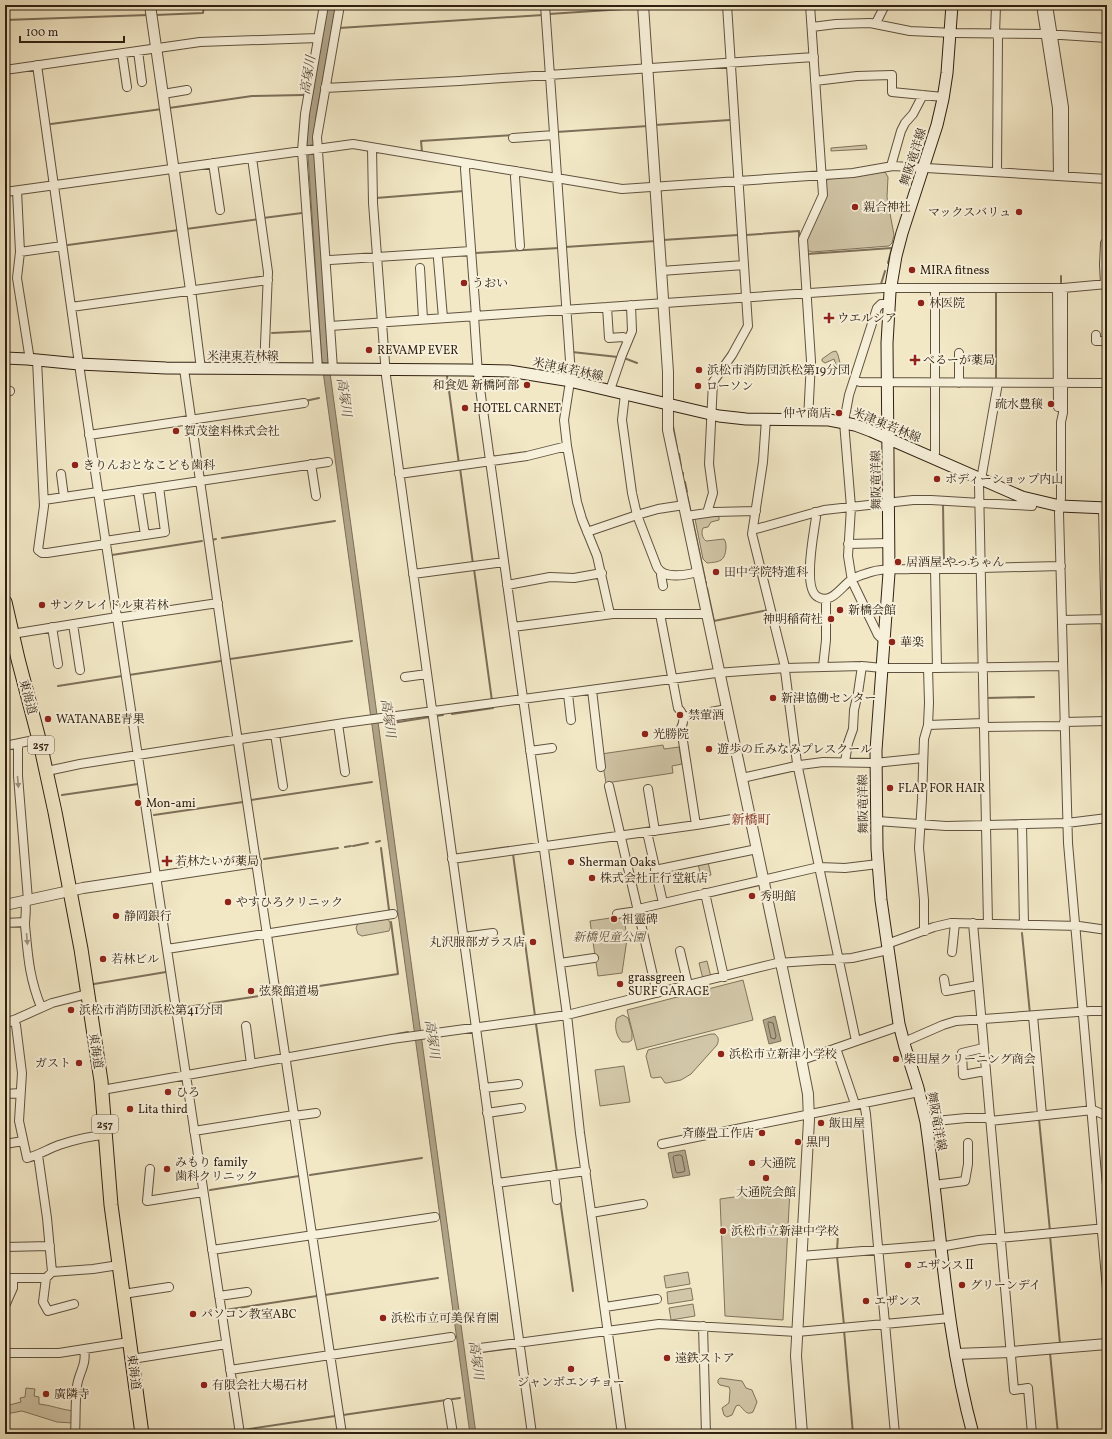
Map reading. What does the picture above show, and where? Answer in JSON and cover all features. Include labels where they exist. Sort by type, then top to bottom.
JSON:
[{"type":"highway","name":"東海道","points":[[5,602],[39,739],[70,890],[102,1090],[110,1200],[142,1434]]},
{"type":"main road","name":"舞阪竜洋線","points":[[952,5],[947,73],[943,97],[937,125],[902,233],[889,304],[887,341],[889,570],[875,763],[878,864],[888,947],[900,1026],[926,1122],[955,1354],[962,1392],[973,1434]]},
{"type":"main road","name":"米津東若林線","points":[[5,358],[33,359],[79,364],[184,369],[478,370],[523,373],[570,381],[710,415],[737,419],[844,422],[863,427],[1013,494],[1060,506],[1105,508]]},
{"type":"street","points":[[150,5],[201,369]]},
{"type":"street","points":[[319,369],[303,151],[305,114],[324,5]]},
{"type":"street","points":[[332,369],[317,131],[340,5]]},
{"type":"street","points":[[545,5],[571,375],[564,420],[577,502],[587,532],[595,549],[602,573],[610,614]]},
{"type":"street","points":[[643,5],[668,377],[668,430],[764,879],[808,1094],[809,1113],[796,1368],[802,1434]]},
{"type":"street","points":[[708,513],[713,493],[709,464],[710,415],[713,380],[732,355],[748,326],[727,5]]},
{"type":"street","points":[[808,420],[811,361],[803,239],[823,195],[810,5]]},
{"type":"street","points":[[876,23],[885,5]]},
{"type":"street","points":[[996,5],[997,172]]},
{"type":"street","points":[[1041,5],[1049,34]]},
{"type":"street","points":[[1048,5],[1049,34],[1058,114],[1061,176]]},
{"type":"street","points":[[812,27],[842,23],[876,23],[906,31],[1049,34],[1107,38]]},
{"type":"street","points":[[5,70],[200,42],[318,38]]},
{"type":"street","points":[[138,51],[142,82]]},
{"type":"street","points":[[122,53],[127,87]]},
{"type":"street","points":[[325,88],[459,81],[814,57]]},
{"type":"street","points":[[37,65],[89,435],[240,1434]]},
{"type":"street","points":[[815,81],[857,76],[892,76],[892,92],[943,97]]},
{"type":"street","points":[[163,94],[187,90]]},
{"type":"street","points":[[891,166],[901,131],[905,123],[913,114],[923,95]]},
{"type":"street","points":[[513,138],[554,135]]},
{"type":"street","points":[[5,192],[353,144],[622,189],[860,173],[891,166],[1107,179]]},
{"type":"street","points":[[372,148],[373,203],[385,369],[532,1434]]},
{"type":"street","points":[[252,158],[268,272],[264,369]]},
{"type":"street","points":[[213,163],[220,210]]},
{"type":"street","points":[[466,163],[465,169],[478,370],[560,963],[586,1171],[622,1434]]},
{"type":"street","points":[[516,171],[515,177],[520,246]]},
{"type":"street","points":[[17,191],[20,252],[17,278],[29,354],[33,359],[44,500],[38,550],[42,553],[165,532],[158,487]]},
{"type":"street","points":[[330,326],[891,288],[1060,288],[1106,284],[1104,265],[1105,243],[1107,243]]},
{"type":"street","points":[[20,252],[62,246]]},
{"type":"street","points":[[330,260],[471,251]]},
{"type":"street","points":[[438,259],[443,318]]},
{"type":"street","points":[[661,271],[744,265]]},
{"type":"street","points":[[420,268],[423,319]]},
{"type":"street","points":[[71,307],[268,280]]},
{"type":"street","points":[[933,458],[935,452],[935,288]]},
{"type":"street","points":[[1060,288],[1060,383],[1063,413],[1060,506],[1067,823],[1091,1110],[1104,1228],[1107,1289]]},
{"type":"street","points":[[884,638],[878,635],[851,580],[848,564],[851,507],[844,422],[847,400],[877,308],[881,304],[889,304]]},
{"type":"street","points":[[610,390],[632,331],[631,305]]},
{"type":"street","points":[[607,307],[609,338],[623,337],[628,340]]},
{"type":"street","points":[[1096,335],[1096,341],[1107,341]]},
{"type":"street","points":[[959,353],[959,383]]},
{"type":"street","points":[[184,369],[190,420],[342,1434]]},
{"type":"street","points":[[854,380],[860,382],[935,383],[1107,383]]},
{"type":"street","points":[[988,924],[979,484],[998,383]]},
{"type":"street","points":[[625,394],[622,420],[632,493],[637,515],[657,567],[662,573],[672,575],[698,572]]},
{"type":"street","points":[[89,435],[304,403]]},
{"type":"street","points":[[766,419],[763,462],[752,534],[785,668],[797,766],[856,1041]]},
{"type":"street","points":[[399,474],[527,456],[567,446]]},
{"type":"street","points":[[44,500],[138,490],[328,462]]},
{"type":"street","points":[[311,464],[316,496]]},
{"type":"street","points":[[61,474],[64,497]]},
{"type":"street","points":[[138,490],[144,535]]},
{"type":"street","points":[[753,528],[756,529],[815,512],[889,502],[922,499],[1032,506],[1033,500]]},
{"type":"street","points":[[587,532],[658,509],[684,505]]},
{"type":"street","points":[[1105,508],[1107,682]]},
{"type":"street","points":[[686,516],[708,513],[756,511]]},
{"type":"street","points":[[815,512],[816,517],[811,551],[810,578],[813,592],[822,599],[826,599],[840,591],[851,580],[874,571],[1061,566]]},
{"type":"street","points":[[848,544],[889,543]]},
{"type":"street","points":[[413,574],[504,562]]},
{"type":"street","points":[[935,569],[937,668]]},
{"type":"street","points":[[507,584],[550,577],[574,578],[602,573]]},
{"type":"street","points":[[662,573],[663,586]]},
{"type":"street","points":[[823,667],[826,640],[826,599]]},
{"type":"street","points":[[12,634],[218,603]]},
{"type":"street","points":[[513,626],[610,614],[707,613]]},
{"type":"street","points":[[660,614],[678,708],[682,712],[684,722],[682,728],[696,825]]},
{"type":"street","points":[[1062,620],[1106,619]]},
{"type":"street","points":[[73,624],[80,670]]},
{"type":"street","points":[[52,627],[58,664]]},
{"type":"street","points":[[46,771],[80,764],[338,724],[720,673],[785,668],[862,666],[882,668],[937,668],[1063,666]]},
{"type":"street","points":[[845,762],[848,743],[853,730],[854,710],[862,666]]},
{"type":"street","points":[[925,931],[924,900],[919,851],[924,739],[928,725],[928,668]]},
{"type":"street","points":[[405,677],[427,674]]},
{"type":"street","points":[[592,690],[601,767]]},
{"type":"street","points":[[568,694],[571,720]]},
{"type":"street","points":[[683,717],[727,709]]},
{"type":"street","points":[[928,725],[1064,724],[1107,721]]},
{"type":"street","points":[[338,724],[345,772]]},
{"type":"street","points":[[275,734],[283,786]]},
{"type":"street","points":[[5,746],[39,739]]},
{"type":"street","points":[[18,744],[18,776],[26,900],[25,922],[30,975],[41,1007]]},
{"type":"street","points":[[530,751],[552,748]]},
{"type":"street","points":[[742,778],[823,762],[875,763],[923,758]]},
{"type":"street","points":[[609,786],[657,993]]},
{"type":"street","points":[[648,789],[655,870],[662,903]]},
{"type":"street","points":[[452,859],[621,836],[750,816]]},
{"type":"street","points":[[876,821],[920,823],[943,826],[1067,823],[1107,818]]},
{"type":"street","points":[[1022,824],[1024,925]]},
{"type":"street","points":[[655,870],[757,849]]},
{"type":"street","points":[[5,905],[70,890],[256,862]]},
{"type":"street","points":[[617,914],[819,867],[845,868],[878,864]]},
{"type":"street","points":[[705,893],[724,976]]},
{"type":"street","points":[[167,949],[393,914]]},
{"type":"street","points":[[5,923],[25,922]]},
{"type":"street","points":[[952,952],[955,923]]},
{"type":"street","points":[[102,1090],[412,1036],[567,1015],[781,963],[859,957],[939,926],[955,923],[1075,926],[1107,930]]},
{"type":"street","points":[[973,924],[1014,1390],[1028,1388],[1032,1434]]},
{"type":"street","points":[[463,937],[493,933]]},
{"type":"street","points":[[680,951],[688,985]]},
{"type":"street","points":[[560,963],[594,958]]},
{"type":"street","points":[[944,979],[946,991],[978,985]]},
{"type":"street","points":[[8,1021],[52,1002],[87,994]]},
{"type":"street","points":[[904,1042],[949,1023],[962,1021],[1082,1011],[1107,1011]]},
{"type":"street","points":[[1033,1016],[1042,1115]]},
{"type":"street","points":[[8,1021],[16,1025],[22,1072],[19,1121],[27,1158],[38,1155],[65,1143],[97,1135],[105,1135]]},
{"type":"street","points":[[246,1026],[251,1064]]},
{"type":"street","points":[[802,1060],[900,1026]]},
{"type":"street","points":[[836,1048],[855,1104]]},
{"type":"street","points":[[983,1048],[962,1053],[963,1075],[986,1070]]},
{"type":"street","points":[[484,1088],[518,1084]]},
{"type":"street","points":[[662,1144],[809,1113],[919,1092]]},
{"type":"street","points":[[5,1094],[20,1093]]},
{"type":"street","points":[[864,1103],[894,1434]]},
{"type":"street","points":[[488,1113],[521,1108]]},
{"type":"street","points":[[926,1122],[966,1118],[990,1119],[1091,1110],[1107,1116]]},
{"type":"street","points":[[194,1131],[316,1113]]},
{"type":"street","points":[[5,1144],[23,1141]]},
{"type":"street","points":[[934,1185],[965,1181],[968,1164],[968,1143]]},
{"type":"street","points":[[38,1155],[52,1272]]},
{"type":"street","points":[[150,1170],[147,1201],[204,1192]]},
{"type":"street","points":[[497,1183],[586,1171]]},
{"type":"street","points":[[554,1176],[557,1200]]},
{"type":"street","points":[[592,1213],[643,1204]]},
{"type":"street","points":[[212,1250],[435,1217]]},
{"type":"street","points":[[801,1256],[941,1245],[1104,1228]]},
{"type":"street","points":[[5,1247],[50,1246]]},
{"type":"street","points":[[74,1304],[48,1311],[44,1302],[46,1278],[52,1272],[119,1266]]},
{"type":"street","points":[[5,1306],[13,1288],[9,1278],[46,1278]]},
{"type":"street","points":[[123,1294],[169,1287]]},
{"type":"street","points":[[219,1296],[248,1292]]},
{"type":"street","points":[[605,1307],[657,1299]]},
{"type":"street","points":[[480,1348],[659,1324],[797,1332],[950,1318]]},
{"type":"street","points":[[703,1326],[706,1434]]},
{"type":"street","points":[[230,1370],[451,1337]]},
{"type":"street","points":[[5,1353],[56,1353],[129,1342]]},
{"type":"street","points":[[132,1358],[226,1344]]},
{"type":"street","points":[[955,1354],[1011,1352],[1107,1344]]},
{"type":"street","points":[[75,1434],[77,1385],[83,1370],[85,1354],[84,1349]]},
{"type":"street","points":[[448,1403],[453,1434]]},
{"type":"green space","points":[[866,145],[867,149],[831,151],[831,148]]},
{"type":"green space","points":[[885,172],[888,177],[887,197],[894,235],[892,243],[889,246],[812,252],[807,250],[805,243],[825,181],[829,179]]},
{"type":"green space","points":[[836,351],[841,367],[839,370],[834,359],[825,363],[822,361],[822,359]]},
{"type":"green space","points":[[719,516],[719,520],[711,522],[708,527],[703,528],[702,535],[706,541],[724,539],[726,548],[724,556],[721,560],[707,563],[703,559],[695,519],[697,517]]},
{"type":"green space","points":[[663,745],[664,749],[679,747],[682,764],[672,766],[673,773],[606,783],[601,754]]},
{"type":"green space","points":[[708,862],[711,875],[701,877],[698,864]]},
{"type":"green space","name":"新橋児童公園","points":[[624,916],[627,939],[622,973],[598,976],[590,921]]},
{"type":"green space","points":[[387,919],[390,924],[389,931],[362,936],[358,934],[356,928],[358,923]]},
{"type":"green space","points":[[707,961],[711,977],[703,979],[699,963]]},
{"type":"green space","points":[[743,980],[753,1020],[637,1050],[627,1010]]},
{"type":"green space","points":[[623,1015],[628,1018],[632,1032],[632,1040],[629,1042],[622,1042],[616,1031],[617,1018]]},
{"type":"green space","points":[[715,1034],[717,1037],[717,1045],[691,1074],[681,1080],[667,1083],[665,1083],[661,1077],[651,1077],[646,1056],[648,1050]]},
{"type":"green space","points":[[624,1066],[630,1102],[600,1106],[595,1070]]},
{"type":"green space","points":[[790,1189],[783,1320],[725,1316],[720,1199]]},
{"type":"green space","points":[[688,1272],[690,1284],[666,1288],[664,1276]]},
{"type":"green space","points":[[691,1288],[693,1300],[668,1304],[667,1292]]},
{"type":"green space","points":[[693,1304],[695,1316],[671,1320],[669,1308]]},
{"type":"green space","points":[[720,1378],[742,1381],[746,1388],[752,1390],[757,1402],[753,1412],[745,1412],[739,1405],[736,1406],[732,1415],[727,1417],[724,1415],[722,1408],[729,1403],[730,1390],[729,1387],[718,1383]]},
{"type":"green space","points":[[26,1388],[35,1389],[34,1396],[39,1397],[39,1404],[74,1411],[73,1423],[57,1422],[22,1411],[6,1414],[5,1406],[21,1402],[20,1398],[25,1397]]},
{"type":"water","points":[[328,5],[336,5],[316,116],[314,140],[330,373],[476,1434],[470,1434],[322,364],[307,140],[309,115]]},
{"type":"water","points":[[775,1016],[781,1041],[769,1044],[763,1020]]},
{"type":"water","points":[[685,1150],[690,1175],[673,1178],[668,1153]]},
{"type":"waterway","points":[[155,15],[203,13],[204,5]]},
{"type":"waterway","points":[[648,7],[683,5]]},
{"type":"waterway","points":[[549,14],[639,8]]},
{"type":"waterway","points":[[5,20],[148,15]]},
{"type":"waterway","points":[[339,28],[543,15]]},
{"type":"waterway","name":"高塚川","points":[[169,108],[252,96],[303,95]]},
{"type":"waterway","points":[[51,124],[162,109]]},
{"type":"waterway","points":[[655,125],[730,120]]},
{"type":"waterway","points":[[556,132],[648,126]]},
{"type":"waterway","points":[[420,151],[422,152],[421,141],[512,135]]},
{"type":"waterway","points":[[376,198],[464,191]]},
{"type":"waterway","points":[[263,218],[302,213]]},
{"type":"waterway","points":[[186,229],[259,219]]},
{"type":"waterway","points":[[68,245],[179,230]]},
{"type":"waterway","points":[[746,235],[799,231],[799,241]]},
{"type":"waterway","points":[[663,240],[738,235]]},
{"type":"waterway","points":[[565,247],[656,241]]},
{"type":"waterway","points":[[475,253],[559,248]]},
{"type":"waterway","points":[[807,254],[892,248],[888,263]]},
{"type":"waterway","points":[[881,284],[885,271]]},
{"type":"waterway","points":[[1061,276],[1061,285]]},
{"type":"waterway","points":[[996,291],[996,380]]},
{"type":"waterway","points":[[272,333],[312,331]]},
{"type":"waterway","points":[[572,352],[618,357]]},
{"type":"waterway","points":[[624,358],[637,363]]},
{"type":"waterway","points":[[1106,381],[1107,374]]},
{"type":"waterway","points":[[447,376],[459,464]]},
{"type":"waterway","points":[[1106,385],[1107,391]]},
{"type":"waterway","points":[[305,401],[319,398]]},
{"type":"waterway","points":[[673,426],[677,448]]},
{"type":"waterway","points":[[679,454],[681,467]]},
{"type":"waterway","points":[[460,468],[473,564]]},
{"type":"waterway","points":[[685,482],[687,492]]},
{"type":"waterway","points":[[687,495],[691,513]]},
{"type":"waterway","points":[[943,504],[944,567]]},
{"type":"waterway","points":[[692,518],[705,579]]},
{"type":"waterway","points":[[222,538],[335,521]]},
{"type":"waterway","points":[[212,540],[216,539]]},
{"type":"waterway","points":[[112,555],[202,541]]},
{"type":"waterway","points":[[474,569],[492,701]]},
{"type":"waterway","points":[[707,588],[714,621],[768,610]]},
{"type":"waterway","points":[[230,659],[352,641]]},
{"type":"waterway","points":[[129,675],[221,661]]},
{"type":"waterway","points":[[58,686],[122,676]]},
{"type":"waterway","points":[[986,698],[1034,697]]},
{"type":"waterway","points":[[452,714],[493,707]]},
{"type":"waterway","points":[[436,716],[443,715]]},
{"type":"waterway","name":"高塚川","points":[[386,724],[430,717]]},
{"type":"waterway","points":[[251,800],[372,782]]},
{"type":"waterway","points":[[62,795],[138,784]]},
{"type":"waterway","points":[[154,815],[243,802]]},
{"type":"waterway","points":[[376,842],[380,841]]},
{"type":"waterway","points":[[353,846],[368,843]]},
{"type":"waterway","points":[[345,847],[351,846]]},
{"type":"waterway","points":[[264,859],[338,848]]},
{"type":"waterway","points":[[381,848],[389,910]]},
{"type":"waterway","points":[[513,854],[535,1016]]},
{"type":"waterway","points":[[391,922],[398,974]]},
{"type":"waterway","points":[[1022,933],[1030,1014]]},
{"type":"waterway","points":[[94,984],[166,972]]},
{"type":"waterway","points":[[280,992],[398,974]]},
{"type":"waterway","points":[[180,1008],[272,994]]},
{"type":"waterway","points":[[536,1024],[557,1172]]},
{"type":"waterway","points":[[397,1034],[408,1032]]},
{"type":"waterway","points":[[1039,1119],[1050,1231]]},
{"type":"waterway","points":[[310,1175],[422,1158]]},
{"type":"waterway","points":[[210,1190],[299,1176]]},
{"type":"waterway","points":[[1101,1180],[1107,1180]]},
{"type":"waterway","points":[[560,1199],[573,1291]]},
{"type":"waterway","points":[[837,1251],[838,1234]]},
{"type":"waterway","points":[[1050,1236],[1060,1344]]},
{"type":"waterway","points":[[837,1256],[844,1325]]},
{"type":"waterway","points":[[325,1295],[438,1278]]},
{"type":"waterway","points":[[225,1310],[317,1296]]},
{"type":"waterway","points":[[844,1330],[853,1434]]},
{"type":"waterway","name":"高塚川","points":[[473,1353],[515,1348]]},
{"type":"waterway","points":[[1050,1353],[1058,1434]]},
{"type":"waterway","points":[[343,1415],[460,1398]]},
{"type":"waterway","points":[[243,1430],[335,1416]]},
{"type":"place","name":"親合神社","points":[[855,207]]},
{"type":"place","name":"マックスバリュ","points":[[1019,212]]},
{"type":"place","name":"MIRA fitness","points":[[912,270]]},
{"type":"place","name":"うおい","points":[[464,283]]},
{"type":"place","name":"林医院","points":[[921,303]]},
{"type":"place","name":"ウエルシア","points":[[829,318]]},
{"type":"place","name":"REVAMP EVER","points":[[369,350]]},
{"type":"place","name":"べるーが薬局","points":[[915,360]]},
{"type":"place","name":"浜松市消防団浜松第19分団","points":[[699,370]]},
{"type":"place","name":"和食処 新橋阿部","points":[[527,385]]},
{"type":"place","name":"ローソン","points":[[698,386]]},
{"type":"place","name":"疏水豊穣","points":[[1051,404]]},
{"type":"place","name":"HOTEL CARNET","points":[[465,408]]},
{"type":"place","name":"仲ヤ商店","points":[[839,413]]},
{"type":"place","name":"賀茂塗料株式会社","points":[[176,431]]},
{"type":"place","name":"きりんおとなこども歯科","points":[[75,465]]},
{"type":"place","name":"ボディーショップ内山","points":[[937,479]]},
{"type":"place","name":"居酒屋 やっちゃん","points":[[898,562]]},
{"type":"place","name":"田中学院特進科","points":[[716,572]]},
{"type":"place","name":"サンクレイドル東若林","points":[[42,605]]},
{"type":"place","name":"新橋会館","points":[[840,610]]},
{"type":"place","name":"神明稲荷社","points":[[831,619]]},
{"type":"place","name":"華楽","points":[[892,642]]},
{"type":"place","name":"新津協働センター","points":[[773,698]]},
{"type":"place","name":"禁葷酒","points":[[680,715]]},
{"type":"place","name":"WATANABE青果","points":[[48,719]]},
{"type":"place","name":"光勝院","points":[[645,734]]},
{"type":"place","name":"遊歩の丘みなみプレスクール","points":[[709,749]]},
{"type":"place","name":"FLAP FOR HAIR","points":[[890,788]]},
{"type":"place","name":"Mon-ami","points":[[138,803]]},
{"type":"place","name":"若林たいが薬局","points":[[167,861]]},
{"type":"place","name":"Sherman Oaks","points":[[571,862]]},
{"type":"place","name":"株式会社正行堂紙店","points":[[592,878]]},
{"type":"place","name":"秀明館","points":[[752,896]]},
{"type":"place","name":"やすひろクリニック","points":[[228,902]]},
{"type":"place","name":"静岡銀行","points":[[116,916]]},
{"type":"place","name":"祖靈碑","points":[[614,919]]},
{"type":"place","name":"丸沢服部ガラス店","points":[[533,942]]},
{"type":"place","name":"若林ビル","points":[[103,959]]},
{"type":"place","name":"grassgreen SURF GARAGE","points":[[620,984]]},
{"type":"place","name":"弦聚館道場","points":[[251,991]]},
{"type":"place","name":"浜松市消防団浜松第41分団","points":[[71,1010]]},
{"type":"place","name":"浜松市立新津小学校","points":[[721,1054]]},
{"type":"place","name":"柴田屋クリーニング商会","points":[[896,1059]]},
{"type":"place","name":"ガスト","points":[[79,1063]]},
{"type":"place","name":"ひろ","points":[[168,1092]]},
{"type":"place","name":"Lita third","points":[[130,1109]]},
{"type":"place","name":"飯田屋","points":[[821,1123]]},
{"type":"place","name":"斉藤畳工作店","points":[[762,1133]]},
{"type":"place","name":"黒門","points":[[798,1142]]},
{"type":"place","name":"大通院","points":[[752,1163]]},
{"type":"place","name":"みもり family 歯科クリニック","points":[[167,1169]]},
{"type":"place","name":"大通院会館","points":[[766,1178]]},
{"type":"place","name":"浜松市立新津中学校","points":[[723,1231]]},
{"type":"place","name":"エザンスⅡ","points":[[908,1265]]},
{"type":"place","name":"グリーンデイ","points":[[962,1285]]},
{"type":"place","name":"エザンス","points":[[866,1301]]},
{"type":"place","name":"パソコン教室ABC","points":[[193,1314]]},
{"type":"place","name":"浜松市立可美保育園","points":[[383,1318]]},
{"type":"place","name":"遠鉄ストア","points":[[667,1358]]},
{"type":"place","name":"ジャンボエンチョー","points":[[571,1369]]},
{"type":"place","name":"有限会社大場石材","points":[[204,1385]]},
{"type":"place","name":"廣隣寺","points":[[46,1394]]},
{"type":"district","name":"新橋町","points":[[751,819]]}]
